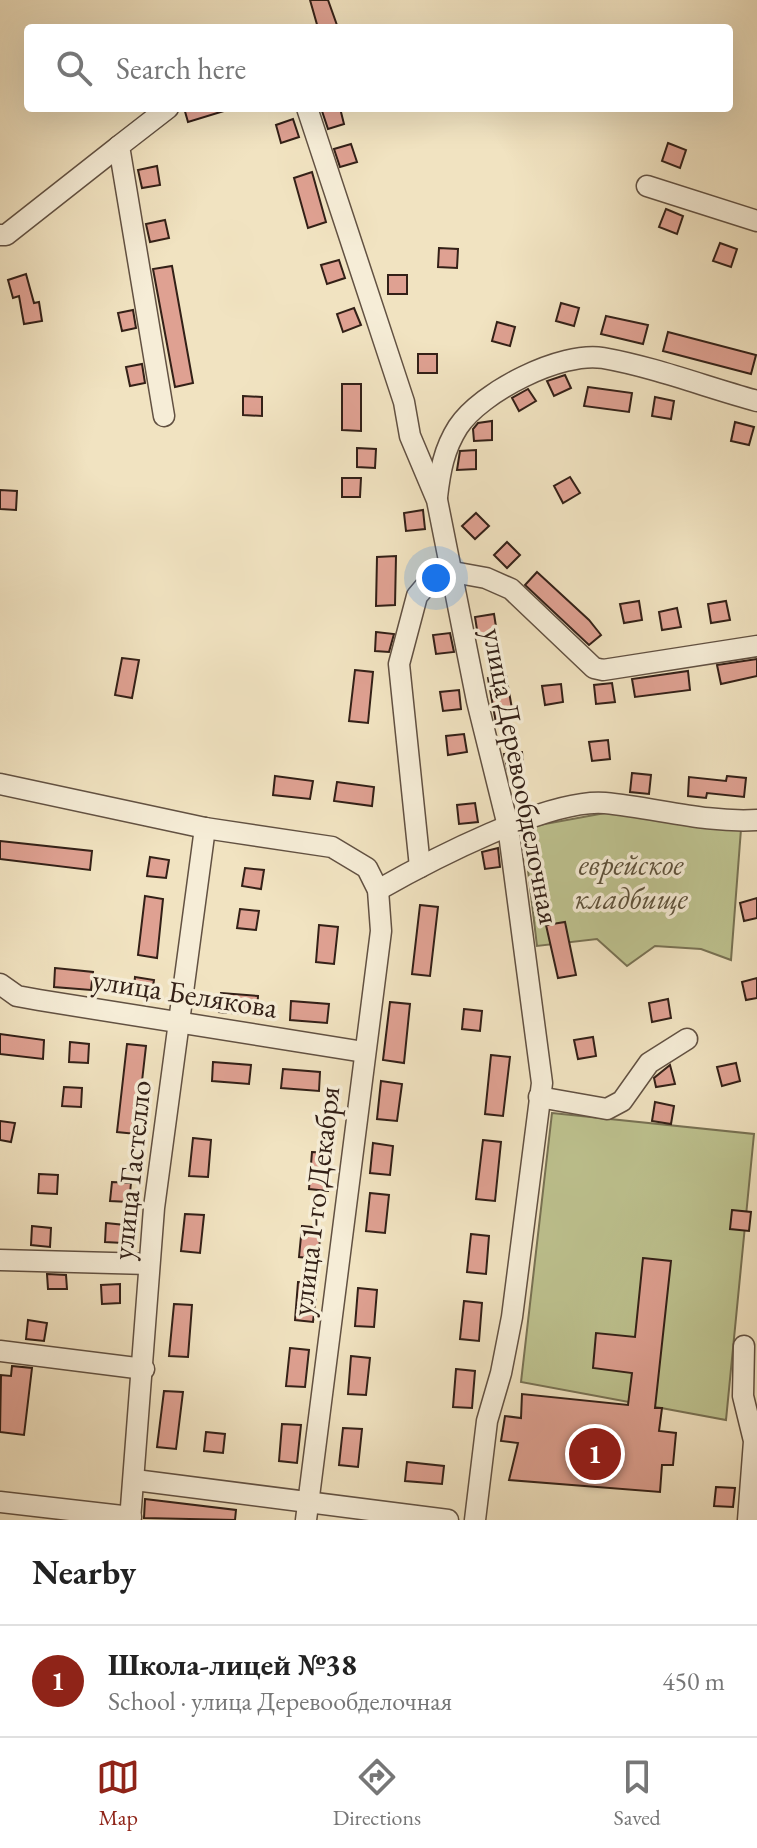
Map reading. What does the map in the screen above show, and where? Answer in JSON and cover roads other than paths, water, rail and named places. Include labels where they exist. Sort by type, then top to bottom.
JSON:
[{"type":"street","points":[[0,235],[6,235],[163,112]]},
{"type":"street","name":"улица Деревообделочная","points":[[308,112],[404,402],[410,436],[437,500],[477,701],[508,826],[542,1083],[512,1317],[487,1421],[475,1520]]},
{"type":"street","points":[[119,146],[164,416]]},
{"type":"street","points":[[647,186],[757,221]]},
{"type":"street","points":[[437,500],[448,444],[475,405],[519,380],[565,361],[601,358],[757,401]]},
{"type":"street","points":[[420,867],[399,664],[417,596],[428,583],[453,572],[486,578],[511,589],[594,668],[614,670],[757,646]]},
{"type":"street","points":[[0,784],[205,828],[332,847],[367,868],[378,890],[508,826],[567,807],[602,802],[755,826]]},
{"type":"street","name":"улица Гастелло","points":[[130,1519],[144,1369],[149,1264],[205,828]]},
{"type":"street","name":"улица 1-го Декабря","points":[[307,1512],[381,931],[378,890]]},
{"type":"street","name":"улица Белякова","points":[[0,984],[17,996],[364,1052]]},
{"type":"street","points":[[539,1097],[607,1109],[622,1101],[649,1063],[687,1039]]},
{"type":"street","points":[[0,1260],[149,1264]]},
{"type":"street","points":[[744,1346],[743,1396],[754,1441],[748,1520]]},
{"type":"street","points":[[0,1351],[144,1369]]},
{"type":"street","points":[[135,1480],[307,1512],[448,1520]]},
{"type":"street","points":[[0,1502],[130,1519]]},
{"type":"place","name":"Школа-лицей №38","points":[[595,1454]]},
{"type":"park label","name":"еврейское кладбище","points":[[631,881]]}]
